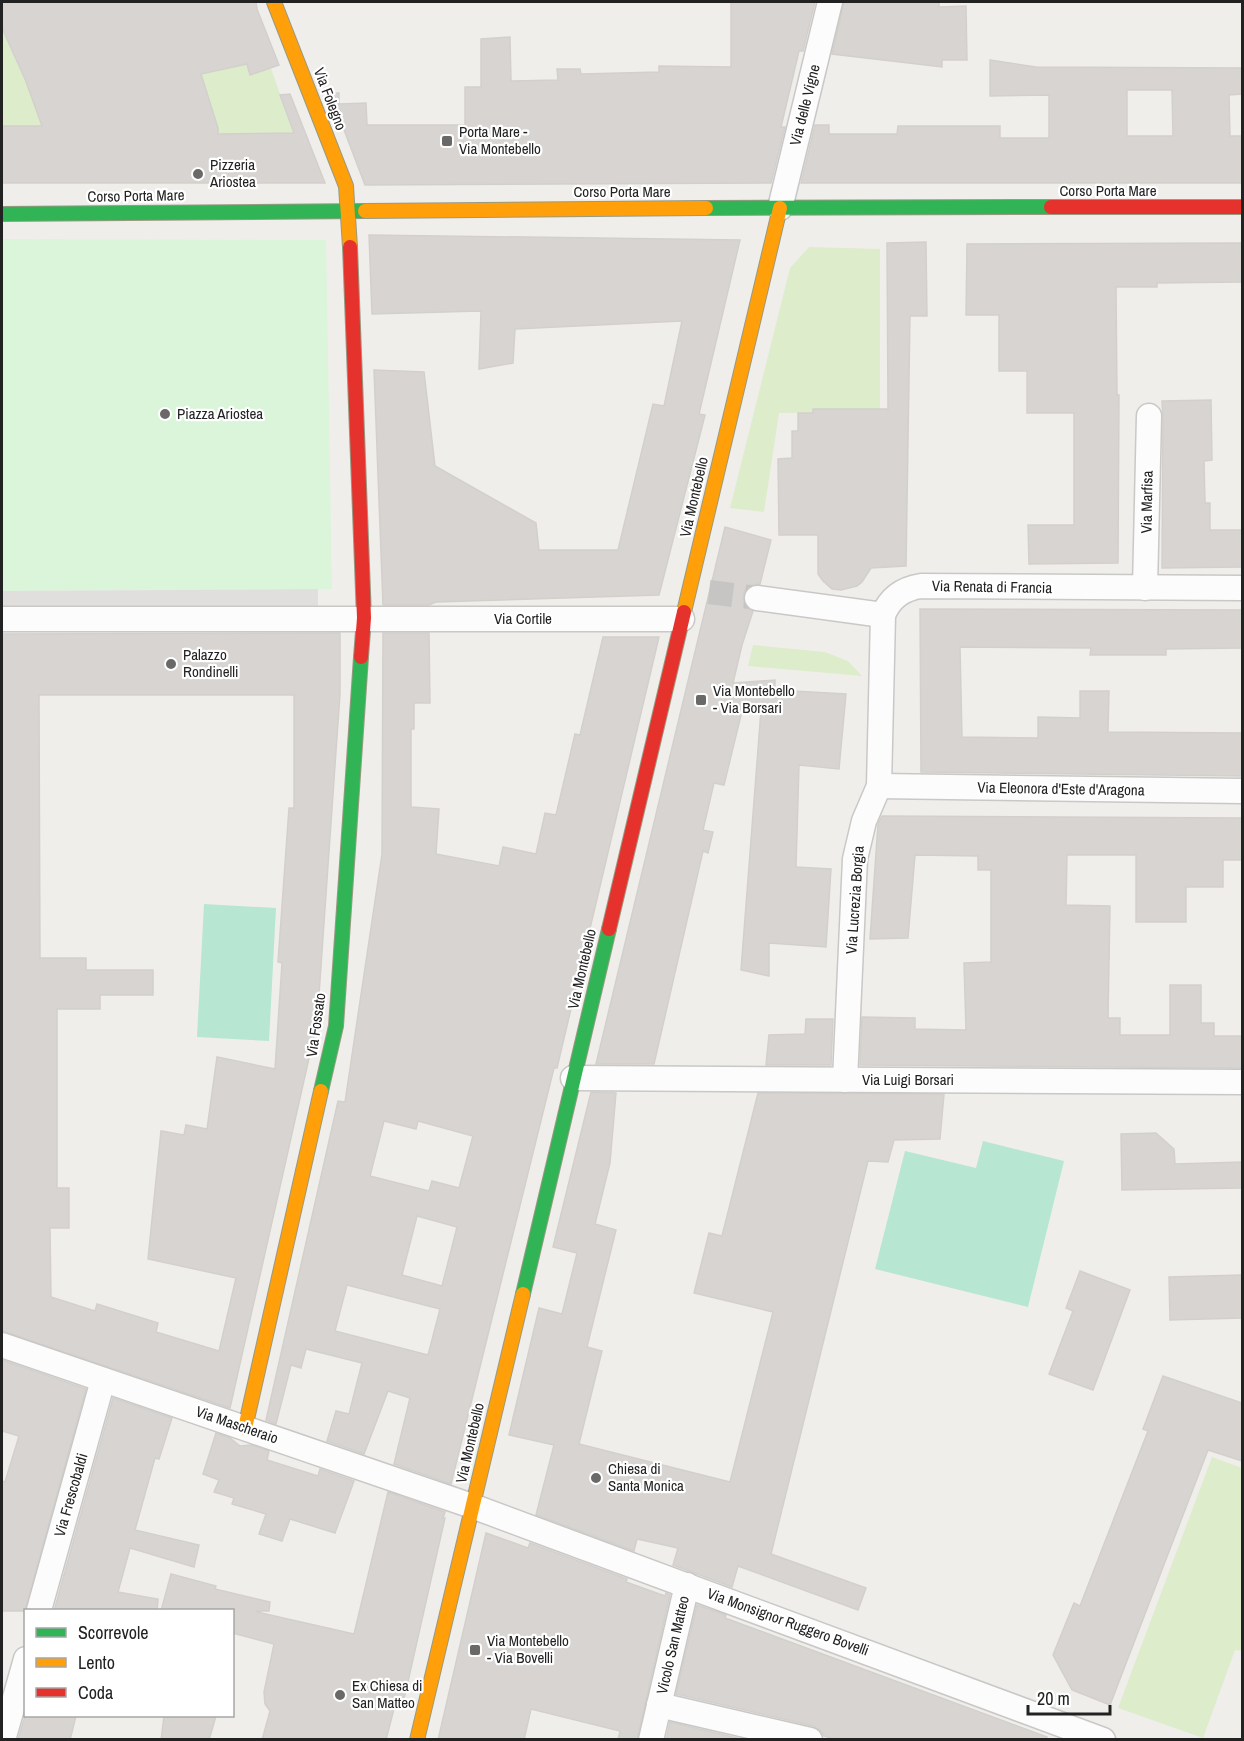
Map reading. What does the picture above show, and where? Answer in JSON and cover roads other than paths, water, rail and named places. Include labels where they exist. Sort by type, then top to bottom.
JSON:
[{"type":"street","name":"Via Folegno","points":[[274,2],[346,186],[349,210]]},
{"type":"street","name":"Via delle Vigne","points":[[780,208],[830,2]]},
{"type":"street","name":"Corso Porta Mare","points":[[2,214],[349,210],[1242,207]]},
{"type":"street","name":"Via Montebello","points":[[417,1740],[682,619],[699,591],[780,208]]},
{"type":"street","points":[[2,619],[364,618],[349,210]]},
{"type":"street","name":"Via Marfisa","points":[[1145,588],[1149,416]]},
{"type":"street","name":"Via Renata di Francia","points":[[883,615],[894,598],[912,588],[921,586],[1242,588]]},
{"type":"street","points":[[757,598],[883,615]]},
{"type":"street","name":"Via Lucrezia Borgia","points":[[845,1080],[855,859],[864,820],[879,786],[883,615]]},
{"type":"street","name":"Via Cortile","points":[[364,618],[682,619]]},
{"type":"street","name":"Via Fossato","points":[[245,1428],[336,1026],[364,618]]},
{"type":"street","name":"Via Eleonora d'Este d'Aragona","points":[[879,786],[1242,791]]},
{"type":"street","name":"Via Luigi Borsari","points":[[573,1078],[1242,1082]]},
{"type":"street","name":"Via Mascheraio","points":[[2,1345],[472,1506]]},
{"type":"street","name":"Via Frescobaldi","points":[[40,1609],[103,1380]]},
{"type":"street","name":"Via Monsignor Ruggero Bovelli","points":[[472,1506],[1103,1740]]},
{"type":"street","name":"Vicolo San Matteo","points":[[651,1740],[687,1585]]},
{"type":"street","points":[[3,1740],[24,1666]]},
{"type":"street","name":"Vicolo San Matteo","points":[[659,1705],[810,1740]]},
{"type":"tunnel","points":[[709,592],[757,598]]},
{"type":"place","name":"Porta Mare - Via Montebello","points":[[447,141]]},
{"type":"place","name":"Pizzeria Ariostea","points":[[198,174]]},
{"type":"place","name":"Piazza Ariostea","points":[[165,414]]},
{"type":"place","name":"Palazzo Rondinelli","points":[[171,664]]},
{"type":"place","name":"Via Montebello - Via Borsari","points":[[701,700]]},
{"type":"place","name":"Chiesa di Santa Monica","points":[[596,1478]]},
{"type":"place","name":"Via Montebello - Via Bovelli","points":[[475,1650]]},
{"type":"place","name":"Ex Chiesa di San Matteo","points":[[340,1695]]}]
